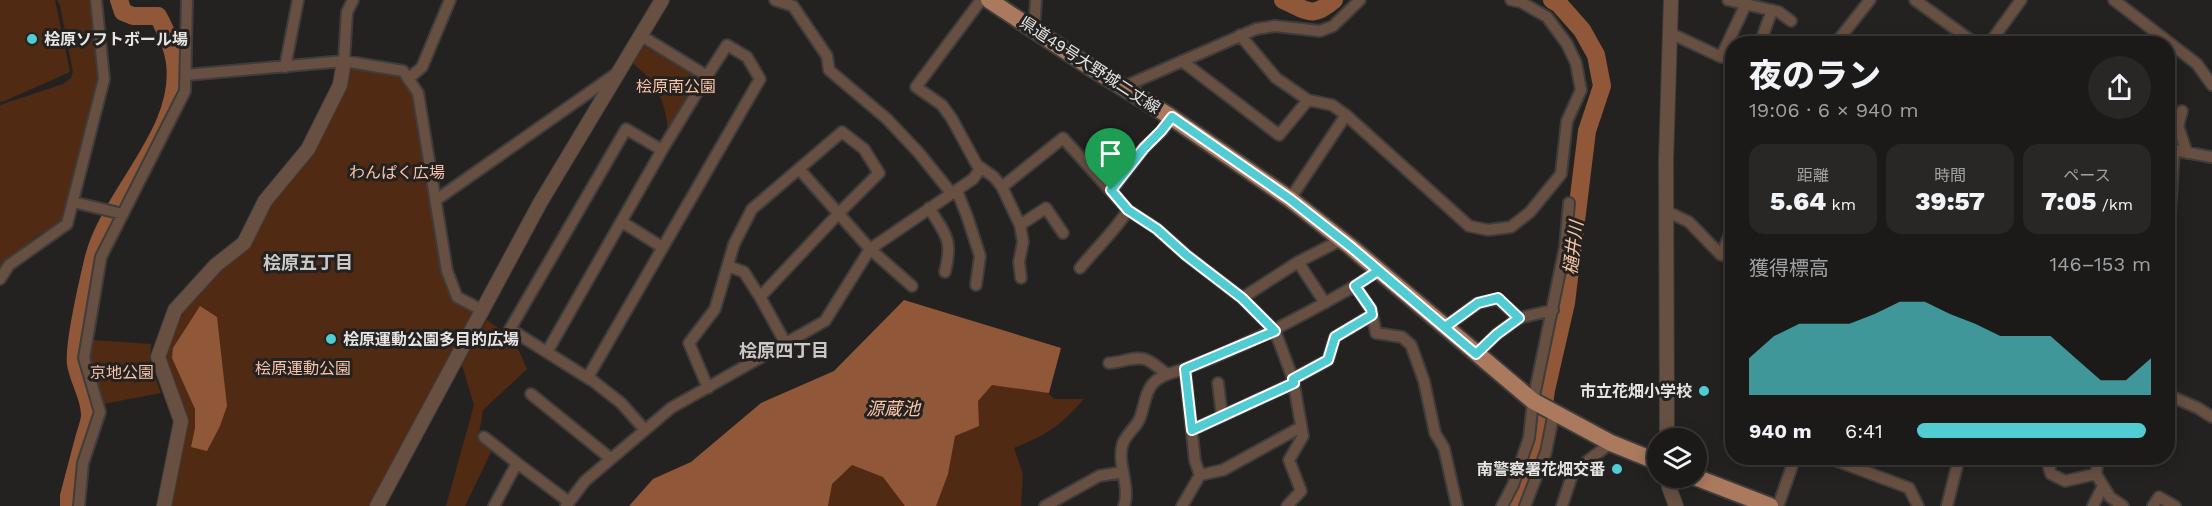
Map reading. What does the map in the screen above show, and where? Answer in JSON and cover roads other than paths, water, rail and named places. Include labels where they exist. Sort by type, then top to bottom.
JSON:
[{"type":"main road","name":"県道49号大野城二丈線","points":[[989,0],[1172,117],[1290,199],[1533,400],[1611,443],[1647,458]]},
{"type":"main road","points":[[1707,482],[1770,506]]},
{"type":"street","points":[[0,279],[9,265],[67,224],[104,79],[96,0]]},
{"type":"street","points":[[79,506],[83,463],[100,412],[84,358],[101,257],[185,91],[187,0]]},
{"type":"street","points":[[285,66],[298,0]]},
{"type":"street","points":[[164,506],[181,422],[158,357],[175,310],[216,265],[244,243],[265,201],[308,149],[340,85],[347,12],[353,0]]},
{"type":"street","points":[[408,79],[423,67],[450,0]]},
{"type":"street","points":[[377,506],[540,203],[616,73],[662,0]]},
{"type":"street","points":[[775,0],[793,6],[827,56],[829,70],[887,119],[954,193],[968,216],[980,256],[976,285]]},
{"type":"street","points":[[981,0],[916,87],[942,105],[977,165],[1002,187],[1020,225],[1023,242],[1019,262],[1021,278]]},
{"type":"street","points":[[1034,29],[1036,0]]},
{"type":"street","points":[[1123,87],[1256,29],[1275,26],[1320,31],[1333,26],[1360,0]]},
{"type":"street","points":[[1240,35],[1276,78],[1308,100],[1332,105],[1346,115],[1469,226],[1488,230],[1511,227],[1530,212],[1561,174],[1567,121],[1581,90],[1576,63],[1567,44],[1547,17],[1521,2],[1511,0]]},
{"type":"street","points":[[1667,428],[1666,211],[1671,0]]},
{"type":"street","points":[[1728,0],[1770,6],[1791,21]]},
{"type":"street","points":[[1841,36],[1870,0]]},
{"type":"street","points":[[1915,0],[1957,36]]},
{"type":"street","points":[[1995,36],[2021,0]]},
{"type":"street","points":[[2114,0],[2161,36]]},
{"type":"street","points":[[1731,36],[1746,4]]},
{"type":"street","points":[[1762,36],[1770,6]]},
{"type":"street","points":[[1670,33],[1721,57],[1725,49]]},
{"type":"street","points":[[640,35],[707,76]]},
{"type":"street","points":[[547,352],[662,150],[727,45],[747,57],[760,79],[588,377],[592,380]]},
{"type":"street","points":[[2175,47],[2197,64],[2212,85]]},
{"type":"street","points":[[186,75],[344,61],[403,71],[418,93],[447,271],[456,297],[482,310]]},
{"type":"street","points":[[1182,61],[1280,135],[1308,100]]},
{"type":"street","points":[[436,200],[616,73]]},
{"type":"street","points":[[2182,111],[2178,126],[2187,153]]},
{"type":"street","points":[[1290,199],[1346,115]]},
{"type":"street","points":[[1111,190],[1172,117]]},
{"type":"street","points":[[645,430],[621,403],[592,380],[510,329],[626,129],[662,150]]},
{"type":"street","points":[[708,388],[688,343],[715,309],[734,244],[752,209],[842,132],[864,149],[879,173],[760,297]]},
{"type":"street","points":[[1002,187],[1063,138],[1128,210],[1157,229],[1186,255],[1242,298],[1275,331],[1293,381],[1303,436],[1289,460],[1301,491],[1287,506]]},
{"type":"street","points":[[2175,151],[2212,157]]},
{"type":"street","points":[[484,437],[568,504],[585,480],[671,408],[825,321],[870,249],[974,179],[981,168]]},
{"type":"street","points":[[799,170],[840,212],[870,249],[912,286]]},
{"type":"street","points":[[73,202],[122,214]]},
{"type":"street","points":[[1502,506],[1513,485],[1529,438],[1533,400],[1565,247],[1569,203]]},
{"type":"street","points":[[929,208],[947,236],[950,251],[945,272]]},
{"type":"street","points":[[1020,225],[1046,208],[1063,233]]},
{"type":"street","points":[[1080,268],[1120,223],[1128,210]]},
{"type":"street","points":[[1666,211],[1689,222],[1721,255],[1725,246]]},
{"type":"street","points":[[622,222],[662,248]]},
{"type":"street","points":[[1242,298],[1298,262],[1341,240]]},
{"type":"street","points":[[1298,262],[1325,303]]},
{"type":"street","points":[[728,266],[744,272],[786,344]]},
{"type":"street","points":[[1124,506],[1126,489],[1123,472],[1123,444],[1138,421],[1150,387],[1167,374],[1185,369],[1275,331],[1378,271]]},
{"type":"street","points":[[1355,286],[1371,309],[1376,333],[1402,337],[1411,345],[1424,381],[1435,433],[1444,448],[1457,506]]},
{"type":"street","points":[[1445,327],[1478,303],[1498,298],[1519,318]]},
{"type":"street","points":[[1476,354],[1497,334],[1519,318],[1553,310]]},
{"type":"street","points":[[1192,430],[1293,381],[1328,360],[1335,337],[1372,315]]},
{"type":"street","points":[[1109,363],[1134,358],[1146,360],[1167,374]]},
{"type":"street","points":[[1185,369],[1195,461],[1200,475]]},
{"type":"street","points":[[1218,383],[1222,416]]},
{"type":"street","points":[[531,394],[610,458]]},
{"type":"street","points":[[2175,398],[2212,417]]},
{"type":"street","points":[[1526,506],[1546,452],[1554,412]]},
{"type":"street","points":[[1182,506],[1200,475],[1223,470],[1301,427]]},
{"type":"street","points":[[1562,506],[1573,472],[1611,443]]},
{"type":"street","points":[[494,506],[517,463]]},
{"type":"street","points":[[1778,506],[1793,465]]},
{"type":"street","points":[[1848,465],[1909,488],[1918,506]]},
{"type":"street","points":[[1947,506],[1957,465]]},
{"type":"street","points":[[2050,465],[2051,474],[2064,480],[2096,474]]},
{"type":"street","points":[[2097,465],[2096,474],[2103,486],[2110,497],[2123,506]]},
{"type":"street","points":[[1045,506],[1099,476],[1123,472]]},
{"type":"street","points":[[2093,506],[2103,486]]},
{"type":"street","points":[[1669,488],[1676,506]]},
{"type":"street","points":[[2153,506],[2159,497],[2175,506]]},
{"type":"water","name":"源蔵池","points":[[904,300],[1061,348],[1049,393],[992,385],[978,401],[979,426],[955,436],[948,474],[936,506],[905,506],[883,477],[852,465],[832,484],[828,506],[629,506],[653,479],[691,462],[761,403],[834,371]]},
{"type":"water","points":[[200,306],[217,317],[227,406],[207,451],[191,447],[195,428],[195,409],[172,358],[173,348]]},
{"type":"waterway","points":[[69,506],[69,496],[90,417],[89,403],[76,364],[76,355],[82,311],[94,257],[115,209],[158,138],[169,113],[175,89],[173,51],[158,16],[133,16],[123,12],[119,0]]},
{"type":"waterway","name":"樋井川","points":[[1283,0],[1310,11],[1320,10],[1334,0]]},
{"type":"waterway","name":"樋井川","points":[[1511,506],[1538,447],[1546,390],[1566,303],[1587,131],[1602,86],[1596,55],[1582,30],[1559,4],[1552,0]]},
{"type":"place","name":"桧原ソフトボール場","points":[[32,39]]},
{"type":"place","name":"桧原運動公園多目的広場","points":[[331,339]]},
{"type":"place","name":"市立花畑小学校","points":[[1704,391]]},
{"type":"place","name":"南警察署花畑交番","points":[[1617,469]]},
{"type":"district","name":"桧原五丁目","points":[[308,262]]},
{"type":"district","name":"桧原四丁目","points":[[784,350]]},
{"type":"park label","name":"桧原南公園","points":[[676,86]]},
{"type":"park label","name":"わんぱく広場","points":[[397,172]]},
{"type":"park label","name":"桧原運動公園","points":[[303,368]]},
{"type":"park label","name":"京地公園","points":[[122,372]]}]
